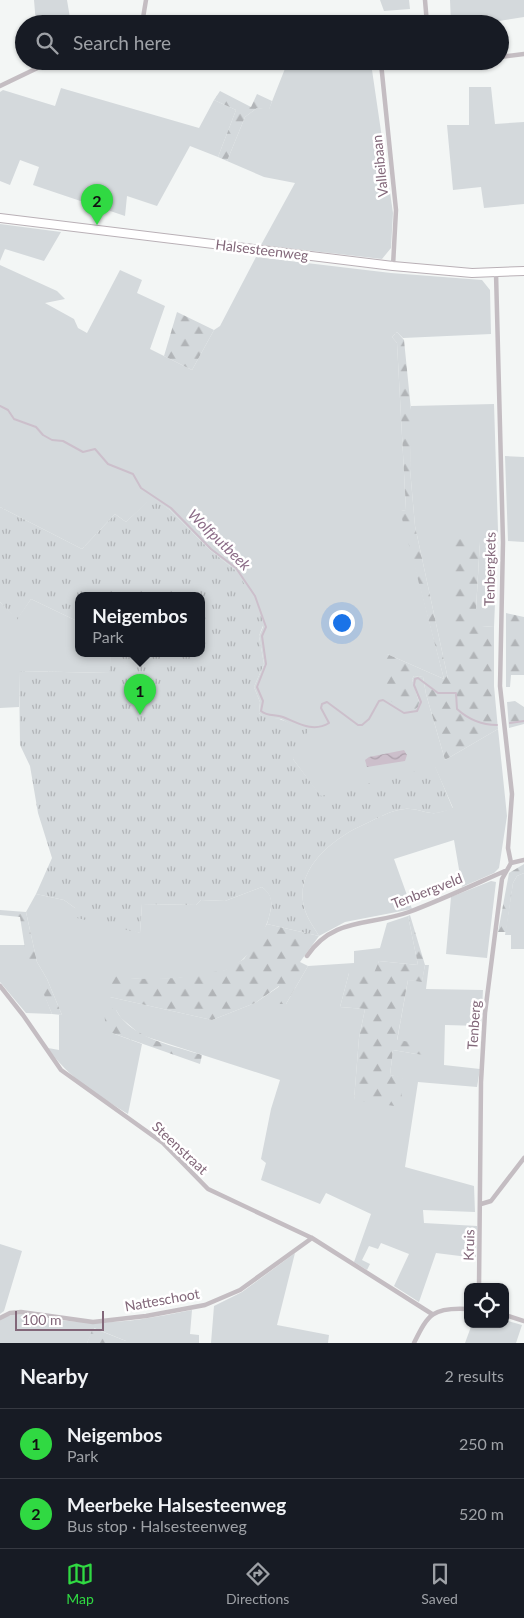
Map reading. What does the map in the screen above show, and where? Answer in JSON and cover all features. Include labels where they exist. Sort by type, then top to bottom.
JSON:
[{"type":"main road","name":"Halsesteenweg","points":[[0,218],[449,272],[524,272]]},
{"type":"street","points":[[144,15],[146,0]]},
{"type":"street","points":[[426,0],[427,15]]},
{"type":"street","points":[[509,56],[524,54]]},
{"type":"street","points":[[0,86],[33,70]]},
{"type":"street","name":"Valleibaan","points":[[382,70],[396,210],[392,266]]},
{"type":"street","name":"Tenbergkets","points":[[496,273],[503,542],[500,686],[512,794],[508,848],[511,864]]},
{"type":"street","points":[[505,871],[511,864],[524,860]]},
{"type":"street","name":"Tenbergveld","points":[[307,956],[321,938],[346,926],[397,916],[505,871]]},
{"type":"street","name":"Tenberg","points":[[482,1204],[481,1082],[485,1014],[505,871]]},
{"type":"street","name":"Steenstraat","points":[[0,986],[23,1014],[56,1064],[66,1074],[163,1143],[208,1189],[312,1238],[432,1314]]},
{"type":"street","points":[[482,1204],[490,1201],[524,1158]]},
{"type":"street","name":"Kruis","points":[[479,1283],[482,1204]]},
{"type":"street","name":"Natteschoot","points":[[0,1318],[10,1313],[21,1312],[94,1322],[146,1316],[205,1305],[246,1286],[312,1238]]},
{"type":"street","points":[[414,1343],[426,1320],[432,1314],[444,1310],[464,1309]]},
{"type":"street","points":[[509,1317],[524,1321]]},
{"type":"green space","points":[[34,0],[67,0],[70,15],[35,15]]},
{"type":"green space","points":[[380,0],[409,0],[410,9],[384,11]]},
{"type":"green space","points":[[450,0],[524,0],[524,17],[509,19],[509,15],[451,15]]},
{"type":"green space","points":[[284,70],[372,70],[393,213],[391,248],[382,259],[261,245],[295,183],[264,177],[227,161],[245,117],[257,108],[269,109]]},
{"type":"green space","points":[[469,87],[491,87],[495,124],[524,122],[524,204],[484,208],[481,187],[453,190],[447,125],[469,125]]},
{"type":"green space","points":[[61,88],[199,128],[214,100],[236,110],[218,157],[190,146],[157,206],[127,196],[125,216],[33,185],[39,167],[20,160],[10,185],[0,181],[0,92],[3,90],[55,106]]},
{"type":"green space","points":[[220,91],[251,107],[257,94],[272,101],[269,110],[257,108],[245,117],[227,161],[218,157],[236,110],[214,100]]},
{"type":"green space","points":[[0,224],[61,232],[44,261],[5,249],[0,261]]},
{"type":"green space","points":[[256,257],[391,273],[482,280],[490,290],[491,334],[403,338],[397,332],[392,337],[397,343],[406,510],[401,511],[444,679],[387,654],[419,702],[412,679],[414,676],[423,677],[445,760],[498,729],[507,816],[499,868],[494,873],[462,887],[454,840],[394,859],[412,909],[345,922],[319,936],[307,916],[303,898],[304,883],[309,870],[328,847],[340,838],[385,815],[405,809],[434,813],[453,808],[435,767],[321,797],[293,759],[299,729],[281,719],[265,718],[259,713],[260,702],[254,687],[264,664],[259,636],[263,627],[235,570],[210,550],[170,510],[152,498],[126,522],[115,514],[82,549],[0,507],[0,265],[57,291],[65,299],[45,303],[74,319],[78,328],[87,333],[120,270],[142,280],[137,293],[165,306],[150,349],[192,370],[214,330],[220,326]]},
{"type":"green space","points":[[177,312],[214,330],[192,370],[164,356]]},
{"type":"green space","points":[[397,332],[404,340],[412,420],[410,469],[415,526],[448,679],[455,679],[455,539],[480,540],[476,609],[483,611],[482,626],[494,627],[494,686],[498,729],[445,760],[423,677],[414,676],[412,679],[419,702],[418,707],[411,712],[403,711],[386,697],[383,658],[387,654],[444,679],[400,511],[406,510],[397,343],[392,337]]},
{"type":"green space","points":[[494,404],[498,530],[494,627],[482,626],[476,610],[480,541],[455,679],[448,679],[415,526],[410,469],[411,406]]},
{"type":"green space","points":[[505,456],[524,457],[524,542],[508,541]]},
{"type":"green space","points":[[152,497],[170,510],[210,550],[235,570],[253,597],[264,623],[259,636],[264,664],[254,687],[260,702],[259,713],[309,729],[293,759],[321,796],[435,766],[453,809],[434,813],[408,809],[395,811],[353,830],[328,847],[317,858],[309,870],[304,883],[303,898],[306,913],[319,936],[267,924],[271,900],[262,887],[225,901],[201,900],[196,905],[142,904],[140,933],[77,918],[75,908],[64,900],[36,894],[52,858],[38,813],[30,766],[20,745],[19,671],[109,673],[111,657],[205,657],[205,592],[75,592],[75,620],[31,599],[17,620],[0,602],[0,507],[82,549],[115,514],[126,522]]},
{"type":"green space","points":[[31,599],[75,620],[75,657],[111,657],[110,673],[19,671],[19,707],[0,708],[0,602],[17,619]]},
{"type":"green space","points":[[506,613],[524,617],[524,675],[511,675],[510,687],[506,687]]},
{"type":"green space","points":[[515,701],[524,707],[524,724],[509,728],[507,702]]},
{"type":"green space","points":[[524,864],[524,873],[517,876],[513,883],[506,932],[498,932],[509,873]]},
{"type":"green space","points":[[524,873],[524,949],[511,949],[511,935],[505,935],[513,883],[517,876]]},
{"type":"green space","points":[[491,881],[496,882],[487,958],[446,954],[451,897]]},
{"type":"green space","points":[[262,887],[269,894],[271,901],[269,917],[258,941],[240,961],[226,970],[205,975],[162,979],[126,978],[110,997],[212,1020],[255,1003],[280,986],[286,1004],[308,966],[354,963],[354,951],[380,948],[387,923],[408,916],[418,965],[379,961],[375,973],[349,973],[340,1007],[365,1009],[359,1038],[354,1100],[403,1078],[390,1075],[393,1050],[422,1055],[397,1041],[408,980],[422,981],[425,965],[429,965],[426,989],[483,990],[481,1026],[445,1025],[444,1065],[480,1069],[477,1087],[418,1082],[405,1167],[474,1186],[475,1212],[423,1210],[424,1223],[477,1226],[476,1258],[436,1253],[419,1302],[394,1286],[409,1254],[381,1243],[378,1249],[369,1246],[362,1260],[370,1264],[367,1270],[354,1262],[371,1214],[326,1193],[320,1204],[261,1180],[266,1163],[261,1159],[271,1109],[280,1080],[141,1035],[121,1018],[116,1010],[112,1033],[142,1044],[128,1114],[74,1077],[48,1048],[59,1050],[59,1015],[62,1015],[47,979],[37,962],[26,912],[36,894],[64,900],[75,908],[140,933],[142,904],[196,905],[201,900],[225,901]]},
{"type":"green space","points":[[0,910],[26,912],[37,962],[47,979],[62,1015],[52,1014],[25,949],[20,917],[0,915]]},
{"type":"green space","points":[[410,915],[425,965],[422,982],[408,980],[397,1040],[424,1044],[422,1055],[393,1050],[390,1075],[403,1077],[401,1107],[354,1100],[359,1038],[365,1009],[340,1007],[349,973],[374,973],[379,961],[418,965],[408,916]]},
{"type":"green space","points":[[267,924],[319,936],[300,962],[308,966],[286,1004],[279,1004],[279,986],[255,1003],[212,1020],[110,997],[105,975],[139,979],[177,978],[225,970],[244,959]]},
{"type":"green space","points":[[0,945],[25,945],[52,1014],[26,1013],[0,982]]},
{"type":"green space","points":[[110,1008],[116,1010],[123,1020],[142,1034],[154,1040],[202,1055],[200,1064],[112,1033],[105,1021],[107,1011]]},
{"type":"green space","points":[[0,1244],[22,1251],[4,1311],[0,1314]]},
{"type":"green space","points":[[295,1253],[277,1325],[329,1335],[328,1343],[211,1343],[214,1306],[242,1292]]},
{"type":"green space","points":[[192,1310],[190,1334],[199,1335],[199,1343],[126,1343],[126,1341],[94,1328],[87,1343],[0,1343],[0,1319],[11,1315],[65,1321],[101,1322],[136,1320]]},
{"type":"green space","points":[[509,1321],[522,1325],[516,1343],[465,1343],[471,1328],[509,1328]]},
{"type":"green space","points":[[93,1328],[126,1341],[126,1343],[87,1343]]},
{"type":"water","points":[[404,750],[407,755],[405,761],[367,767],[365,760],[369,757]]},
{"type":"waterway","name":"Wolfputbeek","points":[[0,406],[8,410],[14,419],[36,427],[43,435],[52,440],[63,441],[83,452],[95,449],[108,464],[133,474],[141,488],[171,508],[211,549],[236,568],[255,596],[266,627],[262,636],[266,664],[257,687],[263,701],[261,711],[264,713],[283,717],[306,726],[323,726],[329,723],[321,708],[322,704],[327,702],[358,725],[362,725],[369,719],[379,701],[383,700],[404,713],[417,711],[421,702],[414,685],[415,679],[418,678],[438,693],[456,693],[457,709],[466,716],[481,723],[497,725]]},
{"type":"waterway","name":"Wolfputbeek","points":[[510,723],[524,721]]},
{"type":"place","name":"Meerbeke Halsesteenweg","points":[[97,225]]},
{"type":"place","name":"Neigembos","points":[[140,715]]}]
